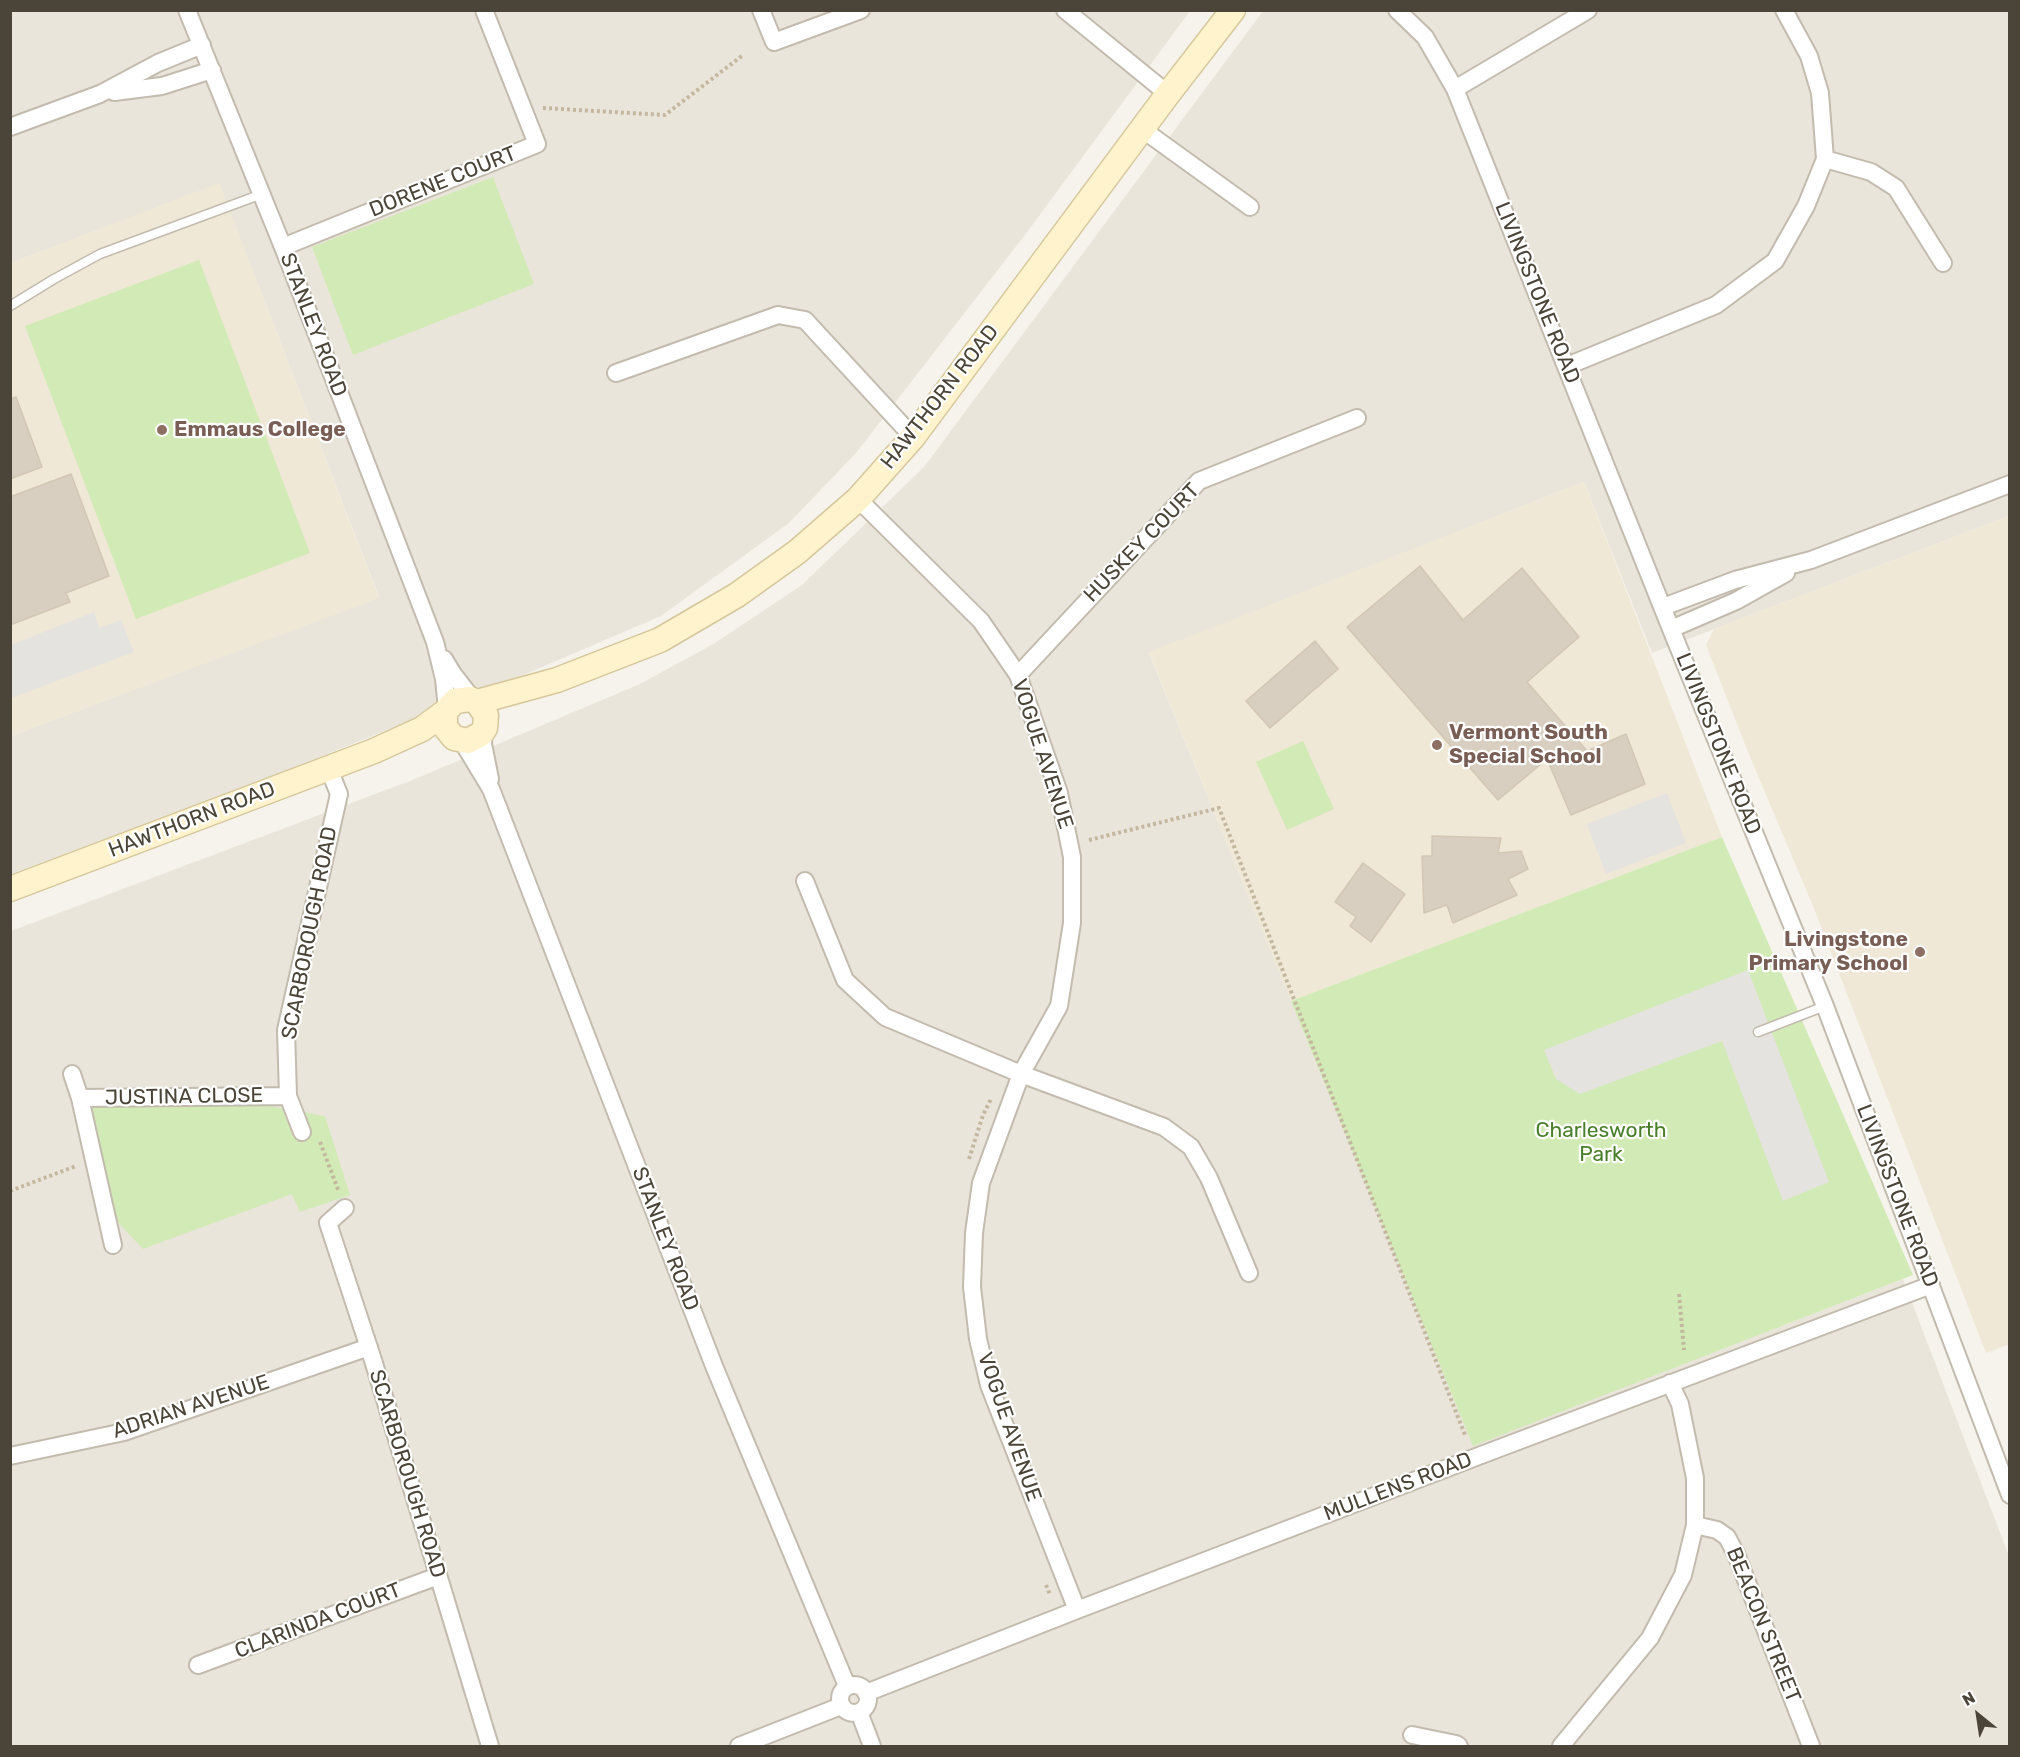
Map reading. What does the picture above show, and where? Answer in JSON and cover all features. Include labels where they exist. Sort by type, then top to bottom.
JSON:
[{"type":"main road","name":"HAWTHORN ROAD","points":[[484,729],[501,711],[520,699],[557,680],[660,640],[737,595],[796,552],[858,499],[913,437],[1233,10]]},
{"type":"main road","name":"HAWTHORN ROAD","points":[[476,702],[557,680]]},
{"type":"main road","points":[[462,699],[476,702],[486,714],[484,729],[475,739],[461,741],[454,738],[448,733],[444,720],[446,711],[455,701],[462,699]]},
{"type":"main road","name":"HAWTHORN ROAD","points":[[10,890],[374,751],[422,729],[446,711]]},
{"type":"main road","name":"HAWTHORN ROAD","points":[[374,751],[427,741],[461,741]]},
{"type":"street","name":"STANLEY ROAD","points":[[187,10],[283,247],[435,642],[444,679],[446,711]]},
{"type":"street","name":"DORENE COURT","points":[[283,247],[537,144],[484,10]]},
{"type":"street","points":[[761,10],[774,42],[861,10]]},
{"type":"street","points":[[1065,10],[1168,94]]},
{"type":"street","name":"LIVINGSTONE ROAD","points":[[1396,10],[1425,37],[1455,89],[1825,1006],[2010,1495]]},
{"type":"street","points":[[1455,89],[1588,10]]},
{"type":"street","points":[[1566,366],[1716,305],[1774,261],[1806,206],[1825,159],[1820,93],[1809,56],[1784,10]]},
{"type":"street","points":[[10,126],[100,94],[158,63],[202,45]]},
{"type":"street","points":[[100,94],[162,86],[212,70]]},
{"type":"street","points":[[1142,129],[1250,207]]},
{"type":"street","points":[[1825,159],[1871,172],[1896,188],[1943,263]]},
{"type":"street","points":[[616,373],[778,315],[805,320],[913,437]]},
{"type":"street","name":"HUSKEY COURT","points":[[1018,675],[1198,481],[1357,418]]},
{"type":"street","points":[[1663,607],[1735,580],[1811,560],[2010,484]]},
{"type":"street","name":"VOGUE AVENUE","points":[[858,499],[981,621],[1018,675],[1059,793],[1072,857],[1072,923],[1059,1006],[1021,1074],[981,1183],[974,1233],[972,1287],[978,1339],[989,1385],[1077,1610]]},
{"type":"street","points":[[1671,629],[1736,601],[1811,560]]},
{"type":"street","name":"STANLEY ROAD","points":[[435,642],[453,674],[476,702]]},
{"type":"street","name":"STANLEY ROAD","points":[[484,729],[483,744],[491,789]]},
{"type":"street","name":"STANLEY ROAD","points":[[461,741],[491,789],[714,1366],[848,1686]]},
{"type":"street","name":"SCARBOROUGH ROAD","points":[[302,1132],[288,1096],[286,1030],[339,794],[329,769]]},
{"type":"street","points":[[805,881],[845,980],[885,1017],[1021,1074],[1164,1127],[1191,1147],[1209,1178],[1249,1273]]},
{"type":"street","name":"JUSTINA CLOSE","points":[[72,1074],[80,1098],[113,1245]]},
{"type":"street","name":"JUSTINA CLOSE","points":[[80,1098],[288,1096]]},
{"type":"street","name":"SCARBOROUGH ROAD","points":[[343,1203],[328,1223],[369,1347],[490,1746]]},
{"type":"street","name":"MULLENS ROAD","points":[[866,1693],[1077,1610],[1931,1285]]},
{"type":"street","name":"ADRIAN AVENUE","points":[[10,1456],[124,1432],[369,1347]]},
{"type":"street","points":[[1561,1746],[1650,1638],[1683,1575],[1695,1525],[1695,1478],[1680,1404],[1670,1383]]},
{"type":"street","name":"BEACON STREET","points":[[1695,1525],[1717,1530],[1727,1537],[1736,1554],[1811,1746]]},
{"type":"street","name":"CLARINDA COURT","points":[[198,1665],[438,1576]]},
{"type":"street","points":[[848,1686],[858,1686],[866,1693],[867,1704],[860,1712],[849,1713],[841,1706],[840,1694],[848,1686]]},
{"type":"street","points":[[739,1746],[841,1706]]},
{"type":"street","points":[[860,1712],[872,1746]]},
{"type":"street","points":[[1412,1735],[1459,1746]]},
{"type":"lane","points":[[10,306],[100,254],[262,194]]},
{"type":"lane","points":[[1758,1032],[1825,1006]]},
{"type":"path","points":[[543,108],[664,115],[743,55]]},
{"type":"path","points":[[1089,840],[1219,808],[1465,1435]]},
{"type":"path","points":[[320,1142],[343,1203]]},
{"type":"path","points":[[10,1191],[76,1166]]},
{"type":"path","points":[[1679,1294],[1684,1350]]},
{"type":"shaded area","points":[[11,11],[1190,11],[1028,231],[856,453],[789,523],[661,616],[521,676],[295,767],[11,874],[11,736],[379,597],[219,184],[11,263]]},
{"type":"shaded area","points":[[1263,11],[2009,11],[2009,516],[1652,653],[1584,482],[1149,653],[1473,1445],[1903,1279],[2009,1556],[2009,1746],[11,1746],[11,931],[415,779],[640,684],[715,643],[802,585],[924,467]]},
{"type":"shaded area","name":"Emmaus College","points":[[219,183],[379,598],[11,736],[11,263]]},
{"type":"shaded area","name":"Vermont South Special School","points":[[1584,482],[1722,837],[1291,1001],[1149,652]]},
{"type":"shaded area","name":"Livingstone Primary School","points":[[2009,516],[2010,1344],[1986,1353],[1813,906],[1706,645],[1714,629]]},
{"type":"shaded area","points":[[94,612],[99,628],[121,620],[134,652],[11,698],[11,645]]},
{"type":"shaded area","points":[[1667,793],[1686,843],[1606,874],[1587,824]]},
{"type":"shaded area","points":[[1748,970],[1829,1182],[1783,1201],[1722,1041],[1580,1094],[1556,1079],[1544,1050]]},
{"type":"green space","points":[[493,177],[534,284],[353,355],[312,247]]},
{"type":"green space","points":[[199,260],[310,553],[136,619],[25,326]]},
{"type":"green space","points":[[1303,741],[1334,809],[1287,830],[1256,762]]},
{"type":"green space","name":"Charlesworth Park","points":[[1722,837],[1913,1275],[1473,1446],[1291,1001]]},
{"type":"green space","points":[[90,1103],[269,1106],[325,1116],[350,1195],[300,1212],[292,1194],[143,1249],[117,1221]]},
{"type":"building","points":[[16,397],[42,467],[10,479],[10,399]]},
{"type":"building","points":[[71,474],[109,576],[66,593],[70,602],[10,625],[10,497]]},
{"type":"building","points":[[1420,566],[1463,620],[1522,568],[1579,637],[1527,682],[1587,751],[1626,734],[1645,784],[1571,815],[1547,759],[1498,800],[1347,627]]},
{"type":"building","points":[[1315,641],[1338,669],[1270,728],[1246,701]]},
{"type":"building","points":[[1432,836],[1501,838],[1498,853],[1521,851],[1528,869],[1508,879],[1517,895],[1453,923],[1447,905],[1424,913],[1422,856],[1432,856]]},
{"type":"building","points":[[1363,863],[1405,894],[1371,942],[1350,926],[1356,917],[1335,902]]},
{"type":"place","name":"Emmaus College","points":[[162,430]]},
{"type":"place","name":"Vermont South Special School","points":[[1437,745]]},
{"type":"place","name":"Livingstone Primary School","points":[[1920,952]]}]
